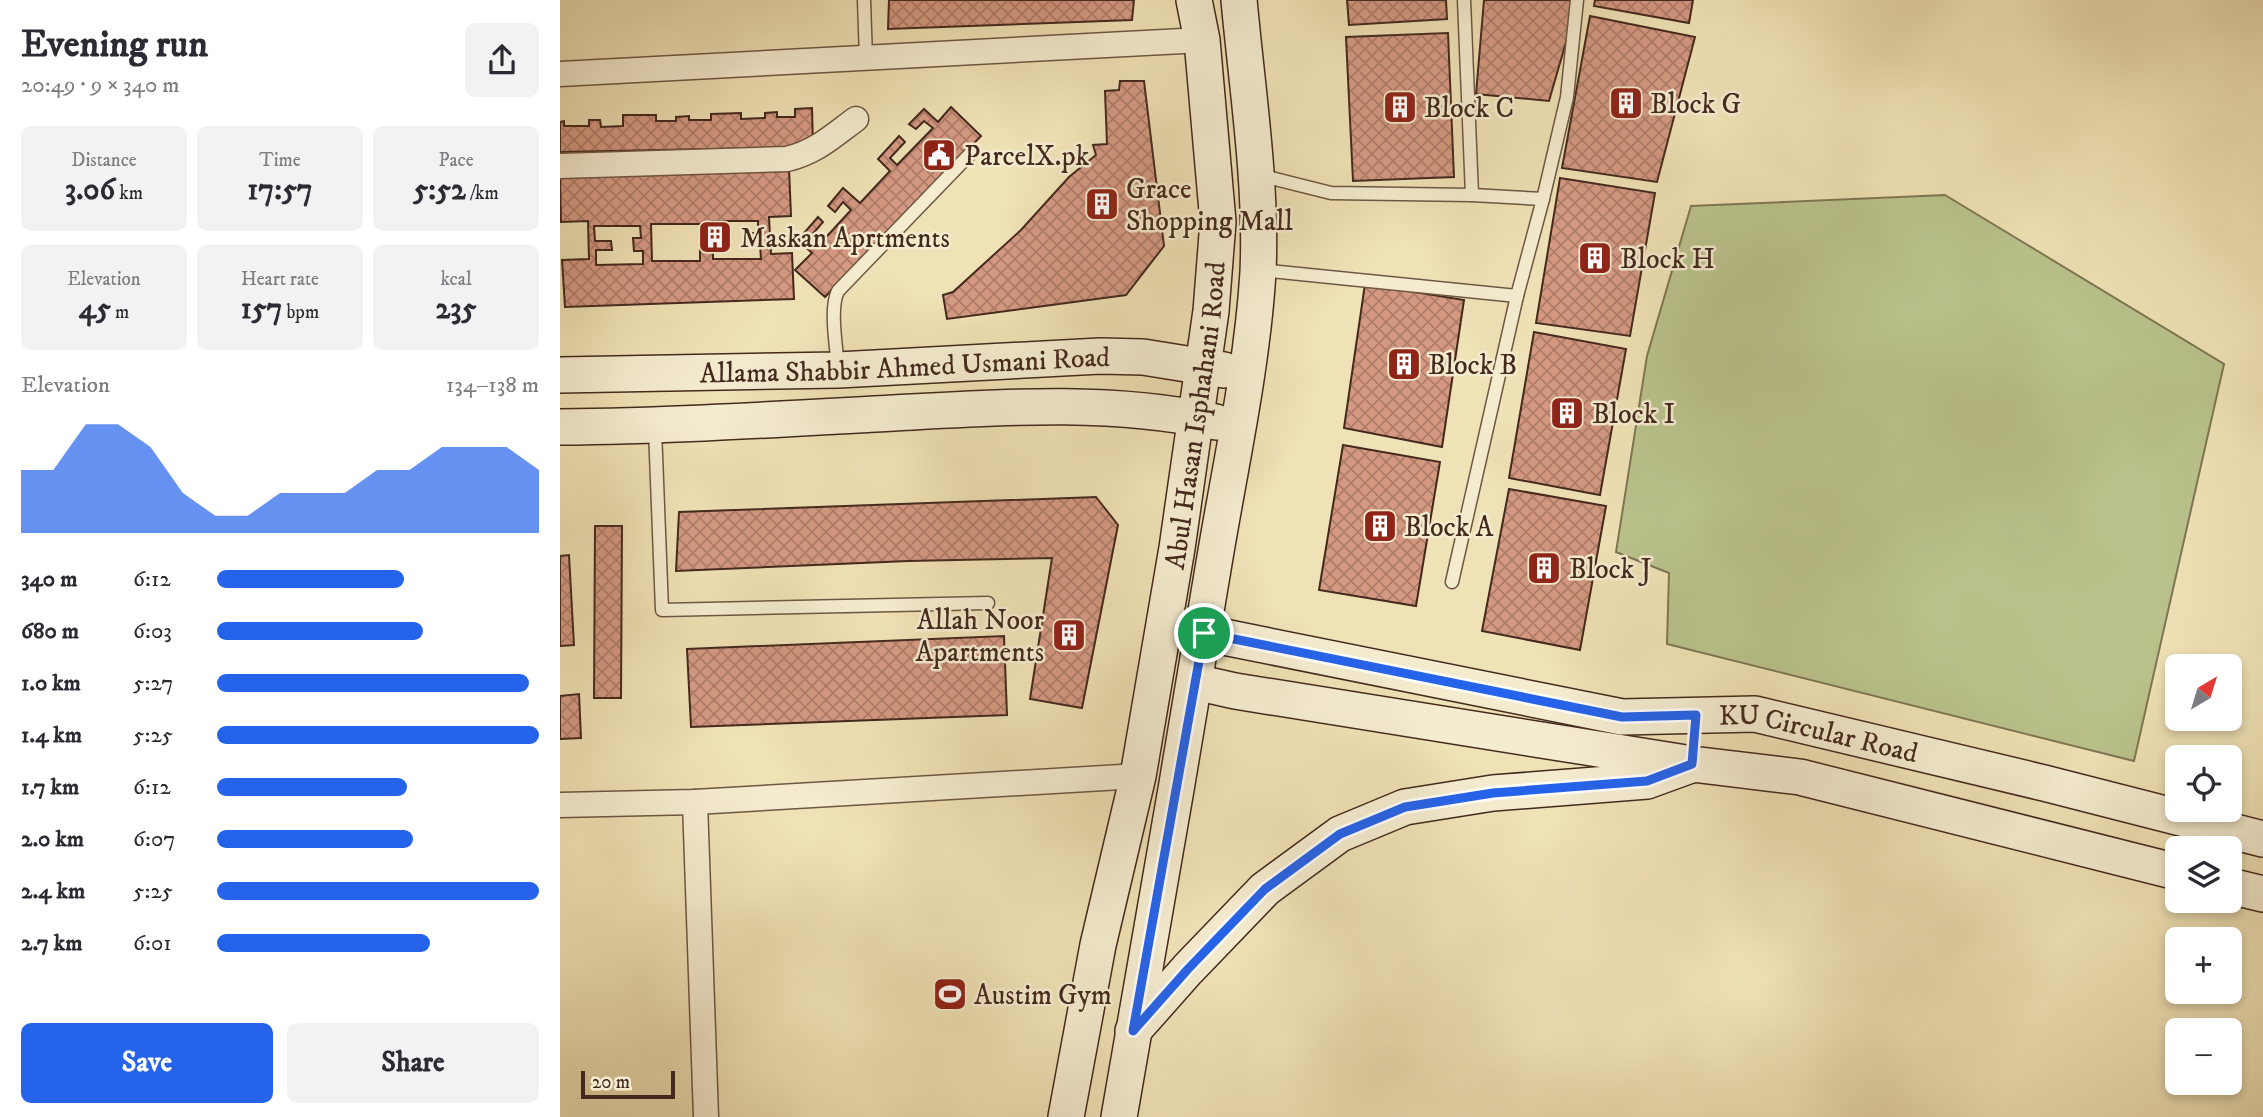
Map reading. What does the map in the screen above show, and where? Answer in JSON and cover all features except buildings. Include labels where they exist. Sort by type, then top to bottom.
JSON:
[{"type":"main road","name":"Abul Hasan Isphahani Road","points":[[1066,1117],[1098,945],[1139,776],[1177,548],[1211,311],[1218,222],[1202,40],[1194,0]]},
{"type":"main road","name":"Abul Hasan Isphahani Road","points":[[1125,1116],[1133,1031],[1204,633],[1246,374],[1258,269],[1256,174],[1238,0]]},
{"type":"main road","name":"Allama Shabbir Ahmed Usmani Road","points":[[560,375],[838,370],[1100,356],[1143,358],[1246,374]]},
{"type":"main road","name":"Allama Shabbir Ahmed Usmani Road","points":[[560,427],[655,426],[994,407],[1108,408],[1195,417],[1237,426]]},
{"type":"main road","name":"KU Circular Road","points":[[1204,633],[1622,717],[1755,714],[2263,839]]},
{"type":"main road","name":"KU Circular Road","points":[[1195,682],[1235,691],[1692,764],[1800,777],[2165,869]]},
{"type":"main road","points":[[1133,1031],[1265,889],[1340,834],[1405,807],[1493,793],[1647,781],[1692,764],[1696,715]]},
{"type":"main road","points":[[2242,889],[2263,894]]},
{"type":"street","points":[[560,74],[866,60],[1202,40]]},
{"type":"street","points":[[560,166],[787,159],[806,155],[856,119]]},
{"type":"street","points":[[560,806],[695,802],[1139,776]]},
{"type":"street","points":[[695,802],[706,1117]]},
{"type":"lane","points":[[864,0],[866,60]]},
{"type":"lane","points":[[1464,0],[1472,195]]},
{"type":"lane","points":[[1452,582],[1517,296],[1567,97],[1577,0]]},
{"type":"lane","points":[[838,370],[834,309],[838,291],[972,152]]},
{"type":"lane","points":[[1256,174],[1332,193],[1543,199]]},
{"type":"lane","points":[[1258,269],[1517,296]]},
{"type":"lane","points":[[655,426],[662,610],[988,603]]},
{"type":"green space","points":[[1945,195],[2224,364],[2134,761],[1667,644],[1669,573],[1616,552],[1647,356],[1691,206]]},
{"type":"place","name":"Block G","points":[[1626,103]]},
{"type":"place","name":"Block C","points":[[1400,107]]},
{"type":"place","name":"ParcelX.pk","points":[[939,155]]},
{"type":"place","name":"Grace Shopping Mall","points":[[1102,204]]},
{"type":"place","name":"Maskan Aprtments","points":[[715,237]]},
{"type":"place","name":"Block H","points":[[1595,258]]},
{"type":"place","name":"Block B","points":[[1404,364]]},
{"type":"place","name":"Block I","points":[[1567,413]]},
{"type":"place","name":"Block A","points":[[1380,526]]},
{"type":"place","name":"Block J","points":[[1544,568]]},
{"type":"place","name":"Allah Noor Apartments","points":[[1069,635]]},
{"type":"place","name":"Austim Gym","points":[[950,994]]},
{"type":"route","points":[[1204,633],[1622,717],[1696,715],[1692,764],[1647,781],[1493,793],[1405,807],[1340,834],[1265,889],[1133,1031],[1204,633]]}]
